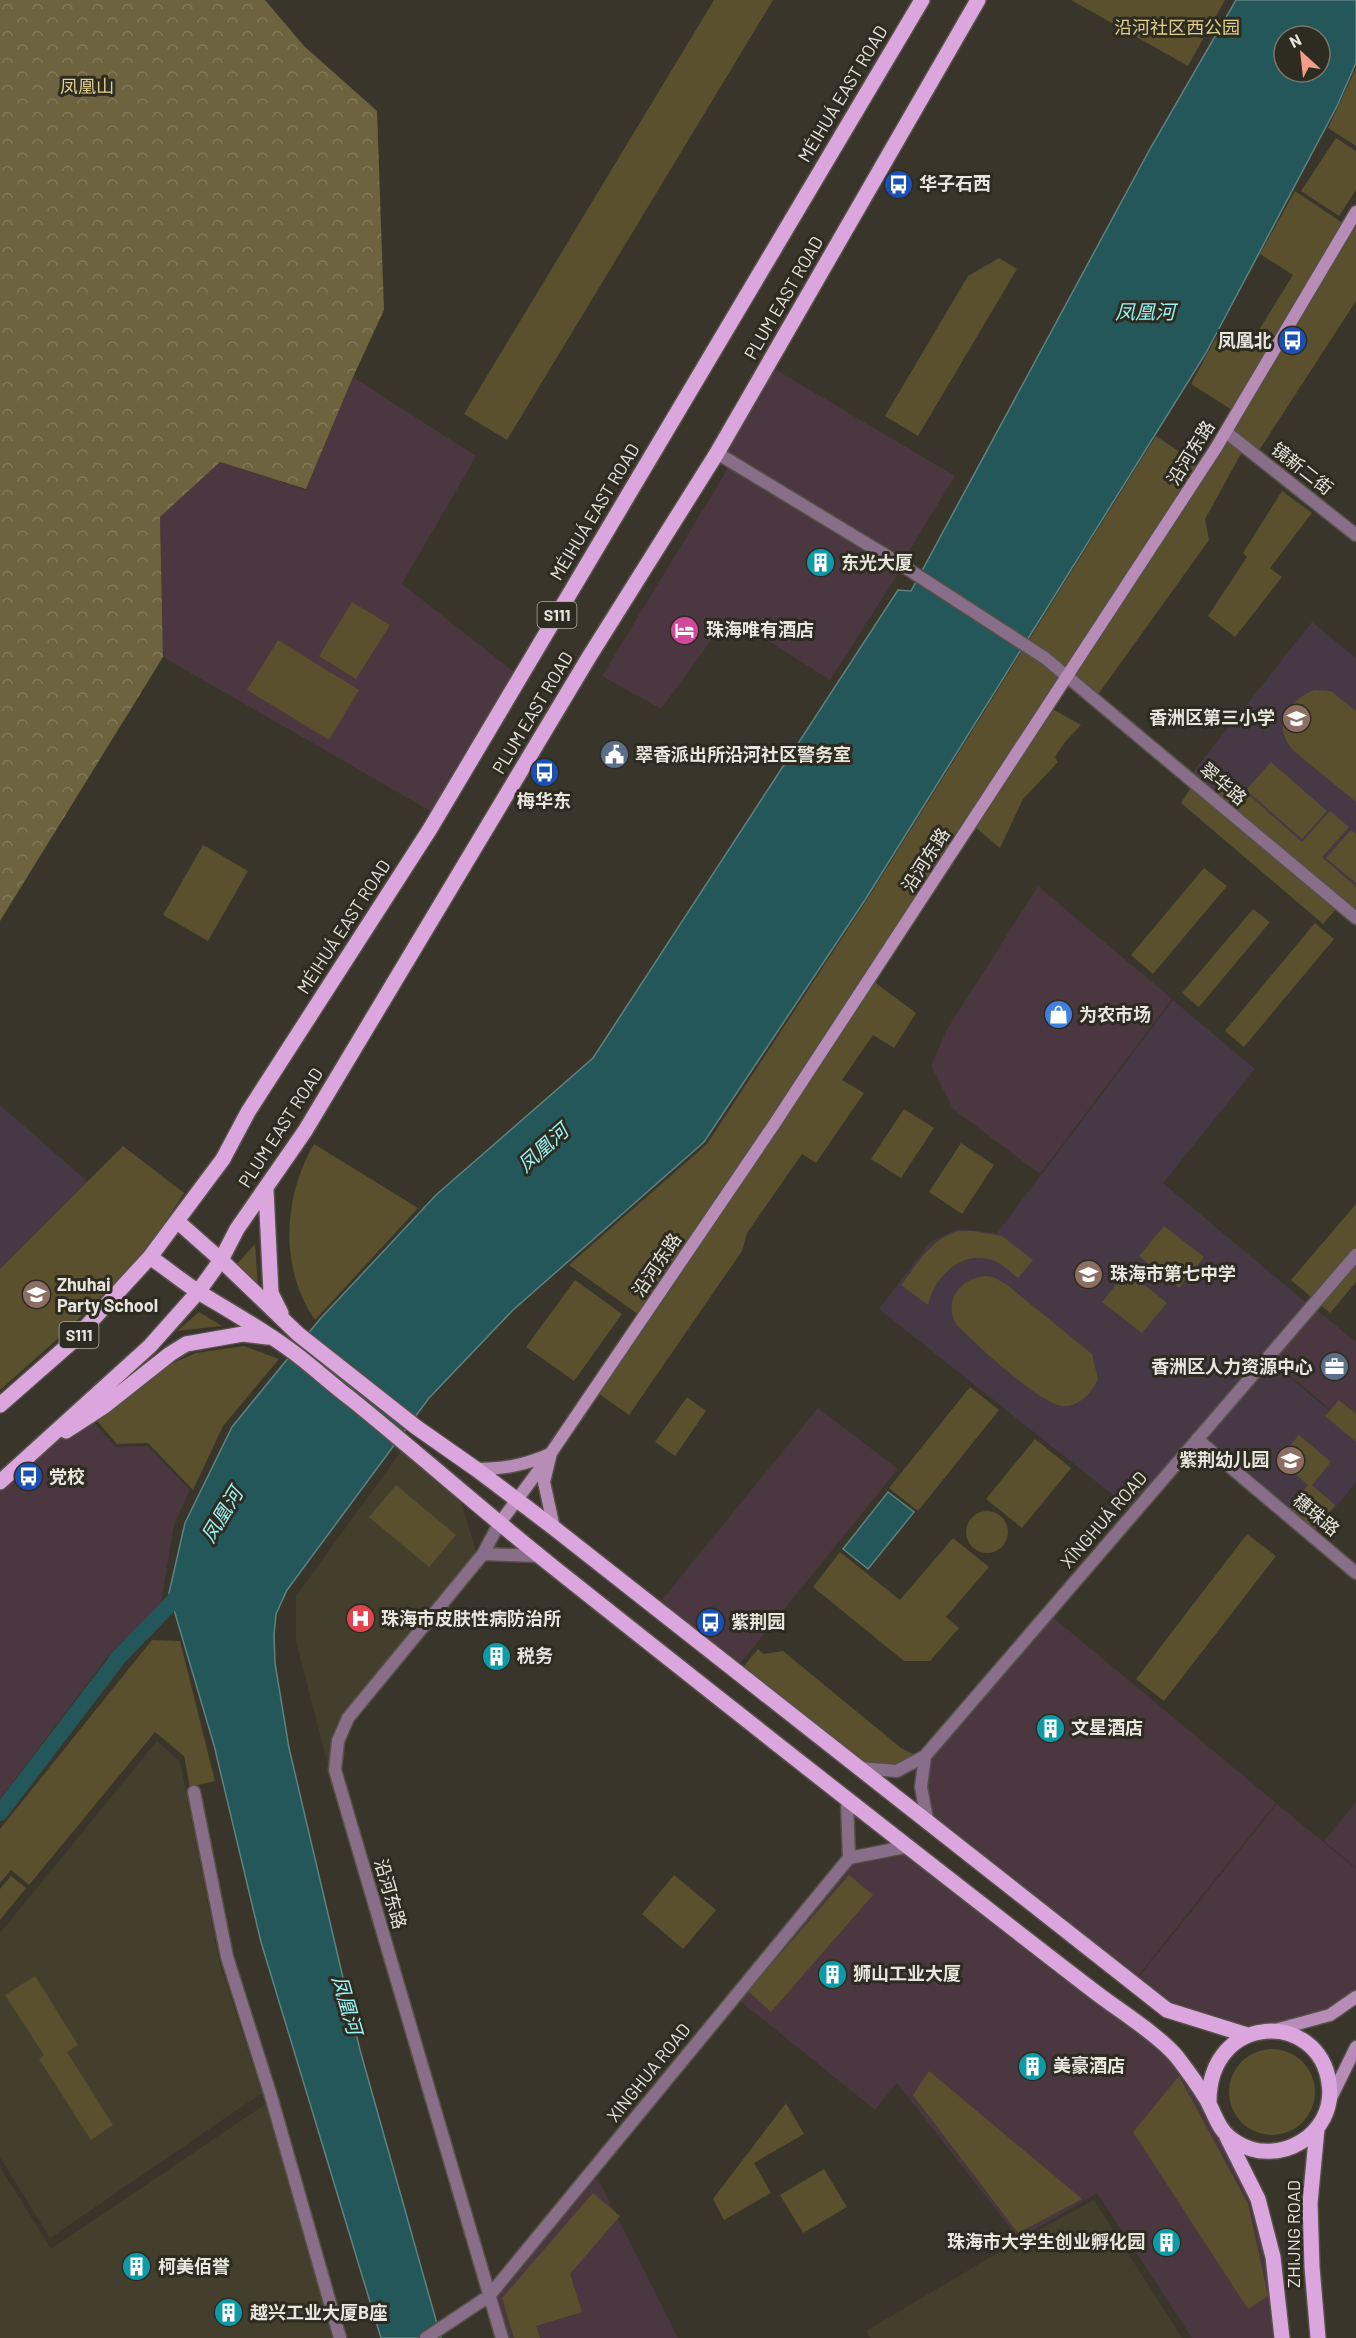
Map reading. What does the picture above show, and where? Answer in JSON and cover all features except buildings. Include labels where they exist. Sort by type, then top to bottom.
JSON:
[{"type":"main road","name":"MÉIHUÁ EAST ROAD","points":[[177,1221],[223,1159],[248,1112],[430,829],[922,0]]},
{"type":"main road","name":"PLUM EAST ROAD","points":[[37,1447],[150,1346],[198,1292],[221,1260],[237,1229],[309,1125],[589,657],[717,453],[978,0]]},
{"type":"main road","points":[[266,1190],[271,1293],[283,1318]]},
{"type":"main road","name":"S111","points":[[0,1405],[74,1341],[150,1257],[177,1221]]},
{"type":"main road","points":[[177,1221],[298,1334],[416,1427],[554,1528],[1167,2010],[1246,2035]]},
{"type":"main road","points":[[150,1257],[198,1292],[228,1308],[288,1348],[405,1443],[499,1524],[905,1847],[1173,2052],[1209,2102]]},
{"type":"main road","points":[[37,1447],[94,1413],[186,1344],[243,1334],[271,1337]]},
{"type":"main road","name":"S111","points":[[0,1482],[37,1447]]},
{"type":"main road","points":[[1272,2031],[1293,2035],[1310,2046],[1323,2063],[1329,2082],[1329,2103],[1317,2129],[1302,2142],[1284,2150],[1264,2152],[1245,2148],[1227,2137],[1215,2121],[1209,2102],[1209,2081],[1219,2060],[1230,2045],[1246,2035],[1272,2031]]},
{"type":"main road","name":"ZHIJNG ROAD","points":[[1317,2129],[1310,2203],[1318,2338]]},
{"type":"main road","name":"ZHIJNG ROAD","points":[[1227,2137],[1258,2199],[1273,2257],[1282,2338]]},
{"type":"street","name":"沿河东路","points":[[554,1528],[544,1482],[551,1453],[776,1123],[1226,432],[1356,212]]},
{"type":"street","name":"镜新二街","points":[[1226,432],[1356,535]]},
{"type":"street","name":"翠华路","points":[[717,453],[900,564],[1045,658],[1356,918]]},
{"type":"street","name":"XĪNGHUÁ ROAD","points":[[925,1756],[1356,1255]]},
{"type":"street","name":"穗珠路","points":[[1197,1439],[1356,1573]]},
{"type":"street","points":[[476,1469],[501,1469],[517,1466],[551,1453]]},
{"type":"street","points":[[499,1524],[551,1453]]},
{"type":"street","name":"沿河东路","points":[[499,1524],[483,1554],[348,1718],[338,1741],[335,1770],[502,2338]]},
{"type":"street","points":[[483,1554],[540,1556]]},
{"type":"street","points":[[857,1768],[897,1771],[925,1756]]},
{"type":"street","points":[[925,1756],[921,1787],[928,1824]]},
{"type":"street","points":[[194,1792],[227,1957],[271,2096],[340,2338]]},
{"type":"street","points":[[847,1800],[849,1858],[905,1847]]},
{"type":"street","name":"XINGHUA ROAD","points":[[426,2338],[489,2296],[849,1858]]},
{"type":"street","points":[[1272,2031],[1330,2015],[1356,1997]]},
{"type":"street","points":[[1329,2103],[1356,2047]]},
{"type":"shaded area","points":[[768,365],[955,476],[901,564],[717,453]]},
{"type":"shaded area","points":[[353,377],[476,456],[402,584],[518,675],[434,813],[163,657],[160,517],[220,462],[306,490]]},
{"type":"shaded area","points":[[730,465],[901,569],[830,680],[729,616],[661,709],[602,676]]},
{"type":"shaded area","name":"香洲区第三小学","points":[[1312,622],[1356,658],[1356,916],[1189,777]]},
{"type":"shaded area","name":"为农市场","points":[[1038,886],[1172,999],[1040,1174],[953,1109],[931,1066],[946,1031]]},
{"type":"shaded area","name":"珠海市第七中学","points":[[1173,1000],[1255,1069],[1163,1183],[1310,1306],[1133,1511],[879,1309],[930,1242],[957,1229],[997,1233]]},
{"type":"shaded area","name":"Zhuhai Party School","points":[[0,1105],[142,1229],[0,1361]]},
{"type":"shaded area","points":[[1313,1307],[1356,1342],[1356,1431],[1269,1358]]},
{"type":"shaded area","name":"紫荆幼儿园","points":[[1268,1359],[1356,1433],[1356,1482],[1312,1535],[1200,1439]]},
{"type":"shaded area","points":[[818,1408],[898,1469],[735,1670],[656,1607]]},
{"type":"shaded area","points":[[91,1419],[116,1447],[148,1446],[190,1490],[174,1525],[161,1603],[106,1659],[0,1799],[0,1486],[39,1449]]},
{"type":"shaded area","name":"珠海市皮肤性病防治所","points":[[402,1450],[461,1500],[477,1556],[344,1716],[331,1777],[296,1641],[296,1596]]},
{"type":"shaded area","points":[[1049,1614],[1276,1803],[1133,1982],[929,1823],[922,1787],[926,1757]]},
{"type":"shaded area","points":[[157,1741],[180,1762],[220,1965],[262,2093],[50,2238],[0,2157],[0,1933]]},
{"type":"shaded area","points":[[1356,1802],[1356,1868],[1324,1841]]},
{"type":"shaded area","points":[[1277,1804],[1356,1869],[1356,1995],[1329,2013],[1246,2033],[1167,2009],[1134,1983]]},
{"type":"shaded area","points":[[905,1847],[1174,2053],[1258,2199],[1281,2338],[1192,2338],[1097,2193],[1019,2239],[897,2083],[875,2110],[735,1997],[849,1858]]},
{"type":"shaded area","points":[[267,2103],[337,2338],[0,2338],[0,2167],[51,2249]]},
{"type":"shaded area","points":[[597,2177],[678,2338],[507,2338],[495,2298]]},
{"type":"shaded area","points":[[1094,2200],[1182,2338],[870,2338],[866,2331],[1016,2242]]},
{"type":"green space","name":"凤凰山","points":[[0,0],[265,0],[304,46],[377,111],[384,310],[306,489],[220,462],[160,517],[163,657],[0,921]]},
{"type":"green space","points":[[714,0],[773,0],[507,440],[464,414]]},
{"type":"green space","name":"沿河社区西公园","points":[[1071,0],[1225,0],[1188,66]]},
{"type":"green space","points":[[1356,68],[1356,146],[1328,128]]},
{"type":"green space","points":[[1336,138],[1356,151],[1356,190],[1339,216],[1301,191]]},
{"type":"green space","points":[[1295,191],[1344,224],[1232,410],[1191,384],[1221,329],[1249,346],[1293,275],[1260,254]]},
{"type":"green space","points":[[1356,220],[1356,301],[1258,452],[1233,432]]},
{"type":"green space","points":[[999,258],[1017,269],[918,436],[885,416],[968,276]]},
{"type":"green space","points":[[1156,436],[1202,467],[773,1121],[639,1315],[569,1265],[707,1144],[867,900]]},
{"type":"green space","points":[[1228,439],[1242,452],[1205,519],[1209,540],[1097,696],[1073,676]]},
{"type":"green space","points":[[1282,491],[1312,513],[1270,568],[1282,577],[1235,637],[1208,616],[1247,557],[1243,553]]},
{"type":"green space","points":[[352,602],[390,625],[356,679],[319,656]]},
{"type":"green space","points":[[278,640],[359,690],[329,740],[247,690]]},
{"type":"green space","points":[[1314,690],[1331,691],[1356,711],[1356,802],[1294,751],[1283,732],[1285,715],[1290,708]]},
{"type":"green space","points":[[1051,708],[1081,725],[1055,757],[1058,762],[1023,799],[1000,848],[975,827]]},
{"type":"green space","points":[[1271,762],[1327,811],[1302,839],[1246,790]]},
{"type":"green space","points":[[1231,779],[1302,842],[1330,811],[1349,827],[1322,857],[1356,887],[1356,911],[1218,794]]},
{"type":"green space","points":[[1192,786],[1337,908],[1323,924],[1181,803]]},
{"type":"green space","points":[[1351,830],[1356,834],[1356,883],[1326,858]]},
{"type":"green space","points":[[203,845],[248,871],[208,941],[163,915]]},
{"type":"green space","points":[[1204,868],[1227,886],[1153,974],[1131,955]]},
{"type":"green space","points":[[1253,909],[1270,922],[1199,1007],[1182,993]]},
{"type":"green space","points":[[1315,923],[1334,939],[1244,1047],[1225,1031]]},
{"type":"green space","points":[[873,981],[916,1013],[894,1048],[873,1035],[842,1080],[864,1093],[816,1163],[802,1154],[747,1233],[742,1251],[629,1415],[598,1393]]},
{"type":"green space","points":[[904,1109],[934,1128],[901,1178],[871,1159]]},
{"type":"green space","points":[[961,1143],[994,1165],[962,1214],[929,1192]]},
{"type":"green space","points":[[314,1144],[418,1208],[315,1320],[303,1300],[295,1278],[289,1232],[296,1187]]},
{"type":"green space","points":[[123,1146],[184,1193],[145,1253],[63,1334],[0,1390],[0,1269]]},
{"type":"green space","points":[[1356,1204],[1356,1282],[1330,1313],[1291,1280]]},
{"type":"green space","points":[[1164,1226],[1204,1257],[1179,1288],[1139,1256]]},
{"type":"green space","points":[[958,1231],[1002,1236],[1033,1260],[1018,1278],[999,1263],[987,1259],[975,1258],[964,1261],[954,1266],[937,1283],[928,1305],[901,1285],[932,1246]]},
{"type":"green space","points":[[255,1244],[258,1288],[236,1265]]},
{"type":"green space","points":[[1127,1271],[1167,1303],[1142,1333],[1102,1302]]},
{"type":"green space","points":[[986,1276],[1006,1284],[1092,1354],[1098,1379],[1085,1398],[1075,1404],[1063,1406],[1039,1395],[1008,1371],[956,1324],[952,1307],[957,1292],[969,1281]]},
{"type":"green space","points":[[575,1280],[622,1314],[574,1381],[526,1347]]},
{"type":"green space","points":[[199,1312],[222,1326],[177,1331]]},
{"type":"green space","points":[[244,1346],[279,1359],[223,1426],[193,1490],[148,1443],[117,1444],[97,1421],[164,1367],[196,1353]]},
{"type":"green space","points":[[970,1387],[999,1410],[918,1511],[889,1488]]},
{"type":"green space","points":[[687,1397],[706,1411],[675,1456],[655,1442]]},
{"type":"green space","points":[[1339,1400],[1356,1414],[1356,1442],[1325,1416]]},
{"type":"green space","points":[[1299,1435],[1331,1462],[1312,1485],[1335,1505],[1312,1532],[1287,1510],[1308,1485],[1279,1459]]},
{"type":"green space","points":[[1035,1439],[1071,1468],[1022,1528],[986,1499]]},
{"type":"green space","points":[[396,1485],[456,1535],[429,1567],[369,1517]]},
{"type":"green space","points":[[987,1511],[1002,1517],[1008,1532],[1002,1547],[987,1553],[972,1547],[966,1532],[972,1517]]},
{"type":"green space","points":[[1247,1534],[1276,1556],[1164,1701],[1136,1679]]},
{"type":"green space","points":[[953,1538],[989,1567],[946,1617],[959,1628],[930,1661],[904,1661],[813,1587],[840,1552],[900,1600]]},
{"type":"green space","points":[[152,1640],[180,1641],[215,1781],[190,1787],[184,1756],[155,1732],[29,1885],[11,1870],[0,1883],[0,1829]]},
{"type":"green space","points":[[758,1649],[764,1654],[783,1651],[901,1748],[917,1756],[895,1766],[858,1763],[740,1671]]},
{"type":"green space","points":[[674,1875],[716,1910],[683,1949],[642,1914]]},
{"type":"green space","points":[[849,1875],[873,1895],[771,2012],[748,1991]]},
{"type":"green space","points":[[11,1876],[26,1888],[0,1920],[0,1889]]},
{"type":"green space","points":[[35,1976],[78,2045],[67,2052],[113,2125],[91,2140],[39,2059],[44,2055],[5,1995]]},
{"type":"green space","points":[[1272,2049],[1296,2056],[1308,2068],[1315,2092],[1308,2116],[1296,2128],[1272,2135],[1248,2128],[1236,2116],[1229,2092],[1236,2068],[1248,2056]]},
{"type":"green space","points":[[929,2071],[1082,2199],[1018,2233],[913,2095]]},
{"type":"green space","points":[[1179,2076],[1248,2204],[1268,2296],[1248,2309],[1133,2132]]},
{"type":"green space","points":[[786,2103],[804,2134],[754,2163],[771,2193],[724,2220],[713,2199]]},
{"type":"green space","points":[[824,2169],[847,2207],[803,2233],[780,2195]]},
{"type":"green space","points":[[593,2193],[620,2216],[570,2274],[582,2312],[536,2326],[540,2338],[514,2338],[502,2298]]},
{"type":"water","name":"凤凰河","points":[[1236,0],[1356,0],[1356,63],[1337,106],[1206,353],[865,900],[704,1142],[513,1310],[429,1398],[287,1590],[276,1614],[275,1663],[289,1748],[360,2050],[441,2338],[381,2338],[261,1942],[214,1745],[169,1593],[185,1523],[232,1427],[320,1319],[436,1195],[593,1058],[898,590],[911,591],[1151,147]]},
{"type":"water","points":[[888,1492],[914,1512],[868,1569],[843,1549]]},
{"type":"waterway","points":[[0,1813],[119,1657],[186,1588]]},
{"type":"place","name":"华子石西","points":[[898,184]]},
{"type":"place","name":"凤凰北","points":[[1293,341]]},
{"type":"place","name":"东光大厦","points":[[820,563]]},
{"type":"place","name":"珠海唯有酒店","points":[[685,630]]},
{"type":"place","name":"香洲区第三小学","points":[[1296,718]]},
{"type":"place","name":"翠香派出所沿河社区警务室","points":[[614,755]]},
{"type":"place","name":"梅华东","points":[[544,772]]},
{"type":"place","name":"为农市场","points":[[1058,1015]]},
{"type":"place","name":"珠海市第七中学","points":[[1089,1274]]},
{"type":"place","name":"Zhuhai Party School","points":[[36,1295]]},
{"type":"place","name":"香洲区人力资源中心","points":[[1334,1367]]},
{"type":"place","name":"紫荆幼儿园","points":[[1290,1460]]},
{"type":"place","name":"党校","points":[[28,1477]]},
{"type":"place","name":"珠海市皮肤性病防治所","points":[[360,1619]]},
{"type":"place","name":"紫荆园","points":[[710,1622]]},
{"type":"place","name":"税务","points":[[496,1656]]},
{"type":"place","name":"文星酒店","points":[[1050,1728]]},
{"type":"place","name":"狮山工业大厦","points":[[832,1974]]},
{"type":"place","name":"美豪酒店","points":[[1032,2066]]},
{"type":"place","name":"珠海市大学生创业孵化园","points":[[1166,2242]]},
{"type":"place","name":"柯美佰誉","points":[[137,2267]]},
{"type":"place","name":"越兴工业大厦B座","points":[[229,2313]]}]
